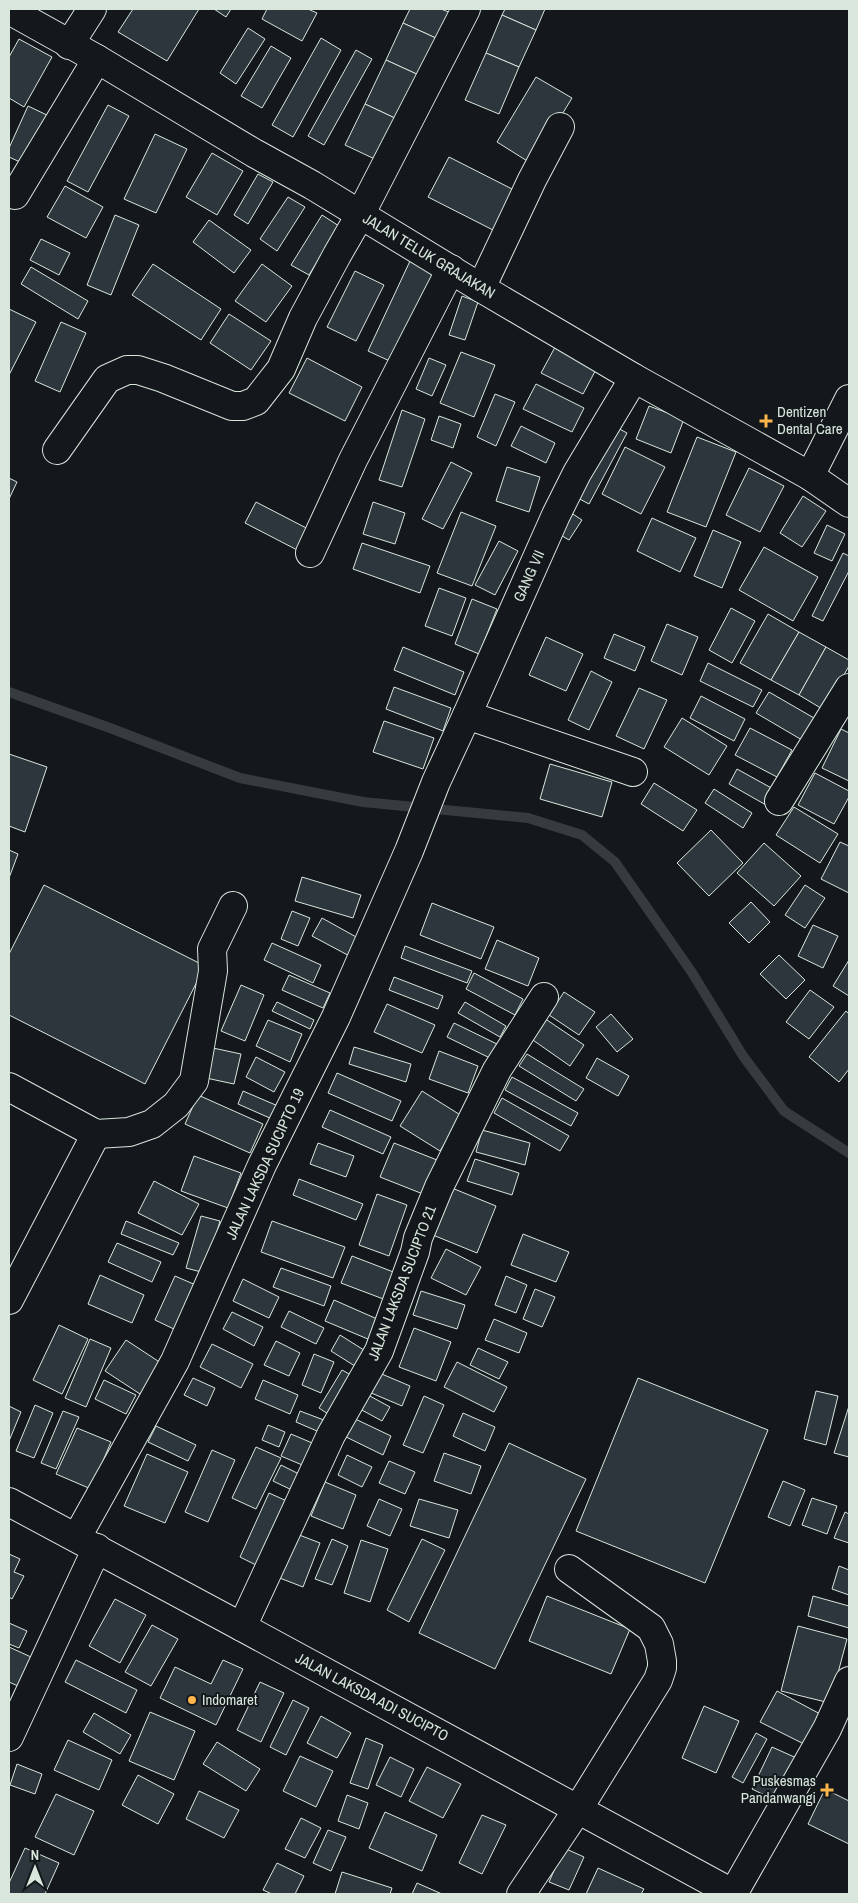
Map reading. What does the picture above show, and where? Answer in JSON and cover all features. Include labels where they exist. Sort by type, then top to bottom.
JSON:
[{"type":"street","points":[[69,45],[92,9]]},
{"type":"street","points":[[57,450],[106,379],[127,370],[138,370],[163,378],[232,406],[243,406],[256,401],[280,369],[303,318],[336,255],[360,215],[466,9]]},
{"type":"street","name":"JALAN TELUK GRAJAKAN","points":[[9,10],[97,59],[634,378],[810,476],[849,503]]},
{"type":"street","points":[[15,196],[97,59]]},
{"type":"street","points":[[481,288],[532,180],[560,127]]},
{"type":"street","points":[[310,553],[353,460],[451,269]]},
{"type":"street","name":"GANG VII","points":[[436,782],[556,515],[577,473],[634,378]]},
{"type":"street","points":[[810,476],[849,399]]},
{"type":"street","points":[[779,800],[849,688]]},
{"type":"street","points":[[467,715],[633,772]]},
{"type":"street","name":"JALAN LAKSDA SUCIPTO 19","points":[[9,1737],[87,1543],[176,1361],[262,1165],[336,1017],[409,851],[436,782]]},
{"type":"street","points":[[9,1087],[96,1134],[129,1132],[152,1124],[176,1105],[194,1081],[213,971],[212,949],[233,906]]},
{"type":"street","name":"JALAN LAKSDA SUCIPTO 21","points":[[242,1627],[331,1435],[379,1351],[415,1252],[418,1238],[439,1187],[497,1070],[544,997]]},
{"type":"street","points":[[9,1300],[96,1134]]},
{"type":"street","name":"JALAN LAKSDA ADI SUCIPTO","points":[[9,1502],[734,1894]]},
{"type":"street","points":[[521,1894],[578,1809],[658,1680],[662,1668],[659,1644],[650,1628],[569,1569]]},
{"type":"street","points":[[734,1894],[827,1729],[849,1681]]},
{"type":"building","points":[[133,9],[199,9],[167,61],[118,32]]},
{"type":"building","points":[[214,9],[231,9],[226,17]]},
{"type":"building","points":[[267,9],[308,9],[317,13],[302,41],[262,19]]},
{"type":"building","points":[[410,9],[441,9],[451,13],[438,39],[403,23]]},
{"type":"building","points":[[505,9],[545,9],[536,30],[502,15]]},
{"type":"building","points":[[502,15],[536,30],[519,67],[486,53]]},
{"type":"building","points":[[403,23],[438,39],[421,76],[386,60]]},
{"type":"building","points":[[248,28],[265,39],[236,84],[220,73]]},
{"type":"building","points":[[321,38],[341,50],[293,137],[272,125]]},
{"type":"building","points":[[19,39],[52,57],[24,107],[9,98],[9,57]]},
{"type":"building","points":[[271,46],[291,58],[262,108],[241,96]]},
{"type":"building","points":[[356,50],[372,59],[324,145],[308,136]]},
{"type":"building","points":[[486,53],[519,67],[499,114],[465,100]]},
{"type":"building","points":[[386,60],[421,76],[399,120],[365,104]]},
{"type":"building","points":[[536,77],[572,98],[532,164],[497,142]]},
{"type":"building","points":[[365,104],[399,120],[379,161],[345,145]]},
{"type":"building","points":[[108,105],[129,116],[88,192],[67,181]]},
{"type":"building","points":[[28,106],[51,117],[29,166],[9,157],[9,148]]},
{"type":"building","points":[[155,134],[187,149],[156,213],[124,199]]},
{"type":"building","points":[[212,153],[243,171],[217,215],[186,197]]},
{"type":"building","points":[[449,157],[514,190],[493,230],[428,197]]},
{"type":"building","points":[[258,174],[273,182],[248,224],[234,215]]},
{"type":"building","points":[[65,186],[103,207],[86,238],[47,217]]},
{"type":"building","points":[[288,197],[305,207],[277,251],[260,239]]},
{"type":"building","points":[[115,215],[139,225],[111,295],[87,285]]},
{"type":"building","points":[[322,215],[339,226],[309,275],[291,265]]},
{"type":"building","points":[[209,220],[251,250],[234,273],[193,242]]},
{"type":"building","points":[[41,239],[70,253],[59,275],[30,260]]},
{"type":"building","points":[[410,261],[436,273],[394,363],[368,351]]},
{"type":"building","points":[[153,264],[221,309],[201,340],[132,295]]},
{"type":"building","points":[[262,264],[292,286],[266,322],[235,301]]},
{"type":"building","points":[[31,267],[88,301],[78,319],[21,284]]},
{"type":"building","points":[[355,271],[384,285],[356,341],[327,327]]},
{"type":"building","points":[[462,296],[478,302],[465,340],[449,335]]},
{"type":"building","points":[[9,309],[36,322],[9,375]]},
{"type":"building","points":[[229,314],[271,341],[251,370],[210,343]]},
{"type":"building","points":[[61,322],[86,333],[60,392],[35,381]]},
{"type":"building","points":[[560,338],[601,360],[583,394],[541,373]]},
{"type":"building","points":[[461,352],[495,365],[474,417],[440,403]]},
{"type":"building","points":[[307,358],[362,387],[345,421],[289,393]]},
{"type":"building","points":[[429,358],[446,365],[432,396],[416,389]]},
{"type":"building","points":[[536,384],[584,408],[572,432],[523,409]]},
{"type":"building","points":[[495,394],[515,402],[496,446],[477,437]]},
{"type":"building","points":[[649,406],[684,419],[671,453],[636,439]]},
{"type":"building","points":[[402,410],[425,419],[402,487],[379,480]]},
{"type":"building","points":[[439,416],[461,424],[453,448],[431,440]]},
{"type":"building","points":[[612,425],[627,433],[589,504],[574,496]]},
{"type":"building","points":[[521,426],[555,443],[546,463],[511,446]]},
{"type":"building","points":[[697,437],[736,452],[706,527],[667,512]]},
{"type":"building","points":[[625,447],[665,467],[641,514],[602,494]]},
{"type":"building","points":[[451,462],[472,473],[443,529],[422,519]]},
{"type":"building","points":[[507,467],[540,477],[529,512],[496,501]]},
{"type":"building","points":[[749,468],[784,486],[760,532],[726,515]]},
{"type":"building","points":[[9,478],[17,482],[9,499]]},
{"type":"building","points":[[803,496],[826,511],[802,547],[780,533]]},
{"type":"building","points":[[256,502],[314,532],[303,553],[245,523]]},
{"type":"building","points":[[373,502],[405,513],[395,544],[363,534]]},
{"type":"building","points":[[565,509],[582,520],[569,540],[552,530]]},
{"type":"building","points":[[461,512],[496,526],[472,586],[437,573]]},
{"type":"building","points":[[652,518],[696,538],[680,572],[637,551]]},
{"type":"building","points":[[827,525],[845,534],[832,561],[814,553]]},
{"type":"building","points":[[713,530],[741,542],[722,588],[694,576]]},
{"type":"building","points":[[499,541],[518,551],[495,595],[475,585]]},
{"type":"building","points":[[362,543],[430,566],[420,593],[353,569]]},
{"type":"building","points":[[764,547],[818,577],[793,621],[739,590]]},
{"type":"building","points":[[843,553],[849,556],[849,571],[823,621],[812,616]]},
{"type":"building","points":[[439,588],[466,598],[452,636],[425,626]]},
{"type":"building","points":[[472,599],[497,609],[479,654],[455,644]]},
{"type":"building","points":[[731,608],[755,621],[732,663],[709,650]]},
{"type":"building","points":[[768,614],[799,632],[771,680],[740,663]]},
{"type":"building","points":[[667,624],[698,637],[682,675],[651,661]]},
{"type":"building","points":[[799,632],[826,647],[799,695],[771,680]]},
{"type":"building","points":[[614,634],[645,647],[635,671],[604,658]]},
{"type":"building","points":[[546,637],[583,654],[566,691],[529,675]]},
{"type":"building","points":[[403,647],[464,672],[455,695],[394,670]]},
{"type":"building","points":[[826,647],[849,660],[849,666],[824,710],[799,695]]},
{"type":"building","points":[[708,663],[762,690],[753,707],[700,681]]},
{"type":"building","points":[[591,671],[612,682],[589,730],[568,720]]},
{"type":"building","points":[[394,687],[451,708],[443,731],[386,709]]},
{"type":"building","points":[[639,688],[667,700],[644,749],[616,736]]},
{"type":"building","points":[[769,692],[814,718],[802,740],[756,713]]},
{"type":"building","points":[[701,696],[745,719],[734,741],[690,718]]},
{"type":"building","points":[[682,718],[727,746],[709,775],[664,747]]},
{"type":"building","points":[[384,721],[434,738],[423,769],[373,752]]},
{"type":"building","points":[[750,728],[792,750],[777,777],[735,755]]},
{"type":"building","points":[[841,729],[849,733],[849,781],[822,768]]},
{"type":"building","points":[[9,754],[47,767],[25,832],[9,826]]},
{"type":"building","points":[[550,764],[612,782],[602,817],[540,799]]},
{"type":"building","points":[[737,769],[775,790],[766,805],[729,784]]},
{"type":"building","points":[[815,773],[849,791],[849,797],[834,824],[798,805]]},
{"type":"building","points":[[654,783],[697,810],[683,831],[641,804]]},
{"type":"building","points":[[714,789],[752,813],[743,828],[705,803]]},
{"type":"building","points":[[794,807],[838,834],[820,863],[776,835]]},
{"type":"building","points":[[711,830],[743,863],[709,896],[677,863]]},
{"type":"building","points":[[840,842],[849,846],[849,893],[821,879]]},
{"type":"building","points":[[764,843],[801,876],[774,906],[737,873]]},
{"type":"building","points":[[9,850],[18,854],[9,878]]},
{"type":"building","points":[[302,877],[361,895],[353,918],[295,901]]},
{"type":"building","points":[[44,885],[205,966],[145,1084],[9,1015],[9,954]]},
{"type":"building","points":[[805,885],[825,898],[805,928],[785,915]]},
{"type":"building","points":[[751,902],[770,922],[749,943],[729,923]]},
{"type":"building","points":[[432,903],[494,927],[481,959],[420,935]]},
{"type":"building","points":[[292,911],[310,918],[298,946],[281,939]]},
{"type":"building","points":[[322,918],[367,943],[357,960],[312,936]]},
{"type":"building","points":[[813,925],[838,936],[823,968],[798,956]]},
{"type":"building","points":[[497,940],[539,958],[528,986],[485,969]]},
{"type":"building","points":[[272,943],[321,965],[313,983],[264,960]]},
{"type":"building","points":[[405,946],[472,971],[467,983],[401,958]]},
{"type":"building","points":[[779,955],[805,980],[786,999],[760,974]]},
{"type":"building","points":[[849,960],[849,996],[833,986]]},
{"type":"building","points":[[474,973],[523,999],[515,1015],[466,989]]},
{"type":"building","points":[[289,975],[330,993],[323,1008],[282,990]]},
{"type":"building","points":[[394,977],[443,996],[438,1009],[389,990]]},
{"type":"building","points":[[241,985],[264,995],[245,1041],[221,1031]]},
{"type":"building","points":[[810,990],[834,1007],[809,1039],[786,1022]]},
{"type":"building","points":[[564,992],[595,1012],[579,1035],[549,1015]]},
{"type":"building","points":[[277,1002],[314,1020],[310,1029],[272,1011]]},
{"type":"building","points":[[465,1002],[506,1026],[500,1037],[458,1013]]},
{"type":"building","points":[[387,1004],[435,1025],[422,1053],[374,1032]]},
{"type":"building","points":[[846,1011],[849,1014],[849,1069],[839,1082],[809,1057]]},
{"type":"building","points":[[611,1014],[633,1039],[617,1052],[596,1027]]},
{"type":"building","points":[[544,1018],[584,1045],[570,1066],[530,1038]]},
{"type":"building","points":[[268,1020],[302,1034],[290,1062],[256,1046]]},
{"type":"building","points":[[454,1023],[501,1046],[494,1060],[447,1037]]},
{"type":"building","points":[[354,1047],[411,1064],[406,1082],[349,1064]]},
{"type":"building","points":[[213,1048],[241,1054],[234,1084],[206,1078]]},
{"type":"building","points":[[439,1051],[478,1066],[468,1093],[429,1079]]},
{"type":"building","points":[[527,1054],[584,1089],[576,1101],[519,1066]]},
{"type":"building","points":[[256,1057],[285,1072],[274,1092],[246,1077]]},
{"type":"building","points":[[597,1058],[629,1076],[618,1096],[586,1078]]},
{"type":"building","points":[[337,1073],[401,1101],[392,1121],[328,1093]]},
{"type":"building","points":[[512,1077],[578,1113],[571,1126],[505,1090]]},
{"type":"building","points":[[243,1091],[278,1106],[272,1119],[238,1104]]},
{"type":"building","points":[[422,1091],[462,1116],[440,1151],[400,1126]]},
{"type":"building","points":[[198,1095],[263,1124],[250,1153],[185,1124]]},
{"type":"building","points":[[502,1098],[569,1136],[560,1151],[494,1113]]},
{"type":"building","points":[[330,1110],[391,1137],[383,1154],[322,1127]]},
{"type":"building","points":[[482,1130],[530,1143],[525,1165],[476,1152]]},
{"type":"building","points":[[318,1143],[354,1156],[346,1177],[310,1164]]},
{"type":"building","points":[[394,1143],[437,1160],[423,1194],[380,1177]]},
{"type":"building","points":[[194,1156],[241,1173],[228,1208],[181,1191]]},
{"type":"building","points":[[475,1159],[519,1173],[512,1195],[467,1181]]},
{"type":"building","points":[[299,1179],[363,1204],[356,1220],[293,1195]]},
{"type":"building","points":[[154,1181],[199,1204],[182,1235],[138,1213]]},
{"type":"building","points":[[447,1186],[496,1206],[477,1253],[428,1233]]},
{"type":"building","points":[[377,1194],[407,1205],[389,1256],[359,1245]]},
{"type":"building","points":[[201,1216],[220,1221],[205,1273],[186,1268]]},
{"type":"building","points":[[126,1221],[179,1243],[173,1255],[121,1234]]},
{"type":"building","points":[[272,1221],[345,1247],[333,1278],[261,1252]]},
{"type":"building","points":[[523,1234],[569,1252],[556,1282],[511,1265]]},
{"type":"building","points":[[117,1243],[161,1262],[152,1282],[108,1262]]},
{"type":"building","points":[[446,1249],[481,1267],[466,1295],[431,1278]]},
{"type":"building","points":[[352,1256],[396,1273],[386,1300],[341,1283]]},
{"type":"building","points":[[281,1268],[331,1286],[324,1306],[273,1287]]},
{"type":"building","points":[[100,1275],[144,1295],[132,1323],[88,1304]]},
{"type":"building","points":[[175,1276],[198,1286],[178,1331],[155,1320]]},
{"type":"building","points":[[506,1276],[527,1285],[516,1313],[495,1305]]},
{"type":"building","points":[[243,1279],[279,1297],[269,1318],[233,1301]]},
{"type":"building","points":[[535,1289],[555,1297],[542,1327],[523,1319]]},
{"type":"building","points":[[421,1291],[465,1305],[457,1329],[413,1315]]},
{"type":"building","points":[[334,1300],[384,1322],[375,1342],[325,1321]]},
{"type":"building","points":[[289,1311],[324,1328],[316,1344],[281,1327]]},
{"type":"building","points":[[232,1312],[263,1327],[254,1346],[223,1329]]},
{"type":"building","points":[[494,1319],[527,1333],[519,1353],[485,1340]]},
{"type":"building","points":[[59,1325],[88,1339],[62,1394],[33,1380]]},
{"type":"building","points":[[414,1328],[451,1342],[436,1381],[399,1367]]},
{"type":"building","points":[[340,1335],[367,1352],[358,1368],[331,1351]]},
{"type":"building","points":[[90,1339],[111,1348],[86,1407],[65,1398]]},
{"type":"building","points":[[126,1340],[161,1363],[140,1394],[105,1371]]},
{"type":"building","points":[[276,1341],[300,1353],[289,1376],[264,1365]]},
{"type":"building","points":[[212,1344],[253,1364],[241,1388],[200,1367]]},
{"type":"building","points":[[478,1348],[508,1362],[499,1379],[470,1365]]},
{"type":"building","points":[[314,1354],[334,1362],[321,1393],[302,1385]]},
{"type":"building","points":[[457,1362],[507,1387],[494,1412],[444,1387]]},
{"type":"building","points":[[342,1370],[351,1375],[328,1414],[319,1408]]},
{"type":"building","points":[[377,1372],[410,1386],[402,1406],[369,1392]]},
{"type":"building","points":[[193,1378],[215,1388],[207,1406],[184,1395]]},
{"type":"building","points":[[638,1378],[768,1430],[705,1583],[576,1531]]},
{"type":"building","points":[[104,1380],[136,1395],[126,1414],[95,1399]]},
{"type":"building","points":[[263,1380],[298,1395],[290,1414],[255,1399]]},
{"type":"building","points":[[816,1391],[838,1396],[826,1445],[804,1439]]},
{"type":"building","points":[[368,1395],[390,1407],[382,1421],[360,1409]]},
{"type":"building","points":[[424,1396],[444,1405],[423,1453],[403,1445]]},
{"type":"building","points":[[35,1405],[53,1413],[34,1458],[16,1451]]},
{"type":"building","points":[[9,1406],[21,1412],[9,1441]]},
{"type":"building","points":[[849,1406],[849,1457],[834,1453]]},
{"type":"building","points":[[63,1411],[79,1417],[56,1469],[41,1463]]},
{"type":"building","points":[[300,1411],[329,1422],[324,1434],[296,1422]]},
{"type":"building","points":[[463,1413],[495,1427],[485,1451],[453,1436]]},
{"type":"building","points":[[349,1416],[391,1436],[383,1455],[340,1434]]},
{"type":"building","points":[[268,1425],[285,1432],[279,1447],[262,1440]]},
{"type":"building","points":[[156,1426],[196,1445],[188,1461],[148,1442]]},
{"type":"building","points":[[77,1428],[111,1442],[91,1489],[56,1474]]},
{"type":"building","points":[[291,1434],[317,1445],[307,1467],[281,1456]]},
{"type":"building","points":[[509,1443],[586,1479],[495,1669],[419,1633]]},
{"type":"building","points":[[256,1447],[281,1458],[256,1509],[232,1498]]},
{"type":"building","points":[[212,1450],[235,1460],[208,1522],[185,1512]]},
{"type":"building","points":[[444,1453],[481,1466],[471,1494],[434,1481]]},
{"type":"building","points":[[147,1454],[188,1472],[165,1523],[124,1506]]},
{"type":"building","points":[[347,1455],[372,1467],[362,1487],[338,1475]]},
{"type":"building","points":[[389,1461],[415,1472],[405,1494],[379,1483]]},
{"type":"building","points":[[281,1465],[303,1476],[296,1492],[273,1481]]},
{"type":"building","points":[[783,1481],[805,1490],[790,1526],[768,1517]]},
{"type":"building","points":[[325,1482],[356,1495],[343,1529],[311,1516]]},
{"type":"building","points":[[269,1493],[289,1502],[260,1567],[240,1557]]},
{"type":"building","points":[[812,1498],[837,1506],[827,1534],[802,1525]]},
{"type":"building","points":[[379,1499],[402,1509],[390,1536],[367,1526]]},
{"type":"building","points":[[419,1499],[458,1510],[449,1538],[410,1526]]},
{"type":"building","points":[[845,1512],[849,1514],[849,1543],[834,1538]]},
{"type":"building","points":[[289,1531],[320,1543],[303,1587],[272,1575]]},
{"type":"building","points":[[332,1539],[348,1546],[332,1585],[315,1579]]},
{"type":"building","points":[[422,1539],[445,1550],[409,1622],[387,1610]]},
{"type":"building","points":[[361,1540],[388,1549],[370,1602],[344,1593]]},
{"type":"building","points":[[9,1554],[20,1559],[14,1572],[24,1576],[12,1599],[9,1597]]},
{"type":"building","points":[[839,1566],[849,1570],[849,1595],[832,1589]]},
{"type":"building","points":[[547,1596],[630,1629],[611,1674],[529,1641]]},
{"type":"building","points":[[813,1596],[849,1606],[849,1628],[808,1616]]},
{"type":"building","points":[[115,1599],[146,1615],[120,1663],[89,1646]]},
{"type":"building","points":[[9,1623],[27,1631],[19,1648],[9,1644]]},
{"type":"building","points":[[152,1625],[178,1639],[151,1686],[125,1672]]},
{"type":"building","points":[[798,1626],[847,1639],[830,1703],[781,1691]]},
{"type":"building","points":[[9,1647],[31,1657],[18,1686],[9,1682]]},
{"type":"building","points":[[76,1660],[137,1690],[126,1713],[65,1682]]},
{"type":"building","points":[[223,1660],[243,1669],[216,1725],[160,1698],[175,1667],[211,1684]]},
{"type":"building","points":[[260,1682],[284,1693],[261,1742],[237,1730]]},
{"type":"building","points":[[777,1691],[824,1716],[808,1746],[760,1722]]},
{"type":"building","points":[[293,1700],[309,1708],[286,1755],[270,1747]]},
{"type":"building","points":[[704,1706],[739,1721],[716,1773],[682,1758]]},
{"type":"building","points":[[150,1712],[195,1731],[174,1780],[129,1761]]},
{"type":"building","points":[[94,1713],[131,1735],[120,1754],[83,1732]]},
{"type":"building","points":[[321,1716],[351,1733],[337,1758],[307,1743]]},
{"type":"building","points":[[756,1733],[767,1739],[743,1783],[732,1777]]},
{"type":"building","points":[[366,1738],[383,1745],[368,1789],[350,1783]]},
{"type":"building","points":[[68,1740],[112,1760],[99,1790],[54,1770]]},
{"type":"building","points":[[217,1742],[260,1769],[246,1791],[203,1764]]},
{"type":"building","points":[[772,1747],[801,1760],[781,1803],[752,1789]]},
{"type":"building","points":[[300,1756],[333,1771],[316,1807],[283,1791]]},
{"type":"building","points":[[390,1757],[414,1769],[401,1797],[376,1785]]},
{"type":"building","points":[[17,1764],[42,1774],[35,1794],[10,1785]]},
{"type":"building","points":[[427,1767],[461,1784],[443,1818],[409,1801]]},
{"type":"building","points":[[138,1775],[174,1794],[158,1824],[122,1805]]},
{"type":"building","points":[[825,1789],[849,1801],[849,1844],[808,1824]]},
{"type":"building","points":[[199,1791],[239,1810],[224,1838],[186,1819]]},
{"type":"building","points":[[56,1794],[94,1811],[74,1855],[35,1837]]},
{"type":"building","points":[[347,1795],[368,1803],[359,1829],[338,1821]]},
{"type":"building","points":[[385,1812],[437,1835],[422,1871],[369,1848]]},
{"type":"building","points":[[482,1815],[506,1825],[482,1874],[459,1863]]},
{"type":"building","points":[[301,1818],[321,1828],[305,1858],[285,1849]]},
{"type":"building","points":[[328,1830],[346,1837],[331,1871],[313,1863]]},
{"type":"building","points":[[25,1848],[59,1863],[45,1894],[9,1894],[9,1883]]},
{"type":"building","points":[[564,1848],[584,1857],[569,1890],[549,1882]]},
{"type":"building","points":[[277,1863],[304,1876],[295,1894],[272,1894],[263,1890]]},
{"type":"building","points":[[598,1868],[644,1889],[641,1894],[586,1894]]},
{"type":"building","points":[[342,1872],[392,1888],[390,1894],[335,1894]]},
{"type":"building","points":[[417,1883],[442,1894],[412,1894]]},
{"type":"waterway","points":[[9,692],[110,728],[240,778],[363,802],[528,818],[582,835],[615,862],[691,971],[743,1056],[784,1111],[849,1153]]},
{"type":"place","name":"Dentizen Dental Care","points":[[766,421]]},
{"type":"place","name":"Indomaret","points":[[192,1700]]},
{"type":"place","name":"Puskesmas Pandanwangi","points":[[827,1790]]}]
